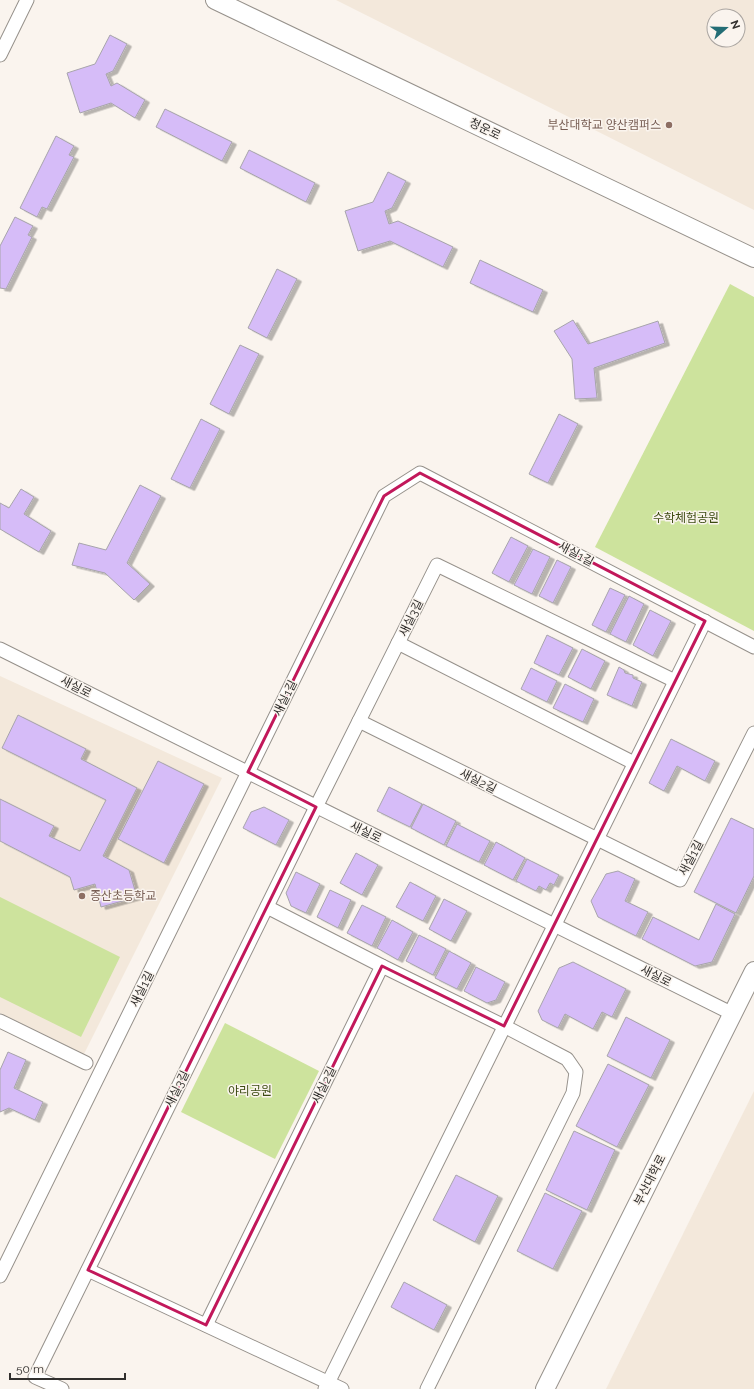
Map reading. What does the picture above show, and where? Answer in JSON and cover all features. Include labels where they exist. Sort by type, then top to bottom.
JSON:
[{"type":"street","points":[[0,55],[27,0]]},
{"type":"street","name":"청운로","points":[[216,0],[754,258]]},
{"type":"street","name":"새실1길","points":[[0,1276],[101,1074],[384,496],[420,473],[754,646]]},
{"type":"street","name":"새실3길","points":[[62,1389],[35,1377],[437,565],[675,681]]},
{"type":"street","points":[[327,1386],[704,621]]},
{"type":"street","points":[[398,643],[634,763]]},
{"type":"street","name":"새실로","points":[[0,649],[732,1014]]},
{"type":"street","name":"새실2길","points":[[359,721],[596,840]]},
{"type":"street","name":"새실1길","points":[[596,840],[680,880],[754,733]]},
{"type":"street","points":[[267,907],[567,1059],[576,1072],[573,1093],[427,1389]]},
{"type":"street","name":"새실2길","points":[[206,1325],[382,966]]},
{"type":"street","name":"부산대학로","points":[[546,1389],[754,971]]},
{"type":"street","points":[[0,1021],[86,1062]]},
{"type":"street","points":[[88,1270],[206,1325],[327,1386],[342,1389]]},
{"type":"highlighted area","points":[[420,473],[705,621],[504,1026],[382,966],[206,1325],[88,1270],[316,807],[248,772],[384,496]]},
{"type":"shaded area","name":"부산대학교 양산캠퍼스","points":[[336,0],[754,0],[754,210]]},
{"type":"shaded area","name":"증산초등학교","points":[[0,676],[222,778],[84,1054],[0,1013]]},
{"type":"shaded area","points":[[754,1091],[754,1389],[606,1389]]},
{"type":"green space","name":"수학체험공원","points":[[730,284],[754,297],[754,631],[595,547]]},
{"type":"green space","points":[[0,897],[120,957],[81,1037],[0,997]]},
{"type":"green space","name":"야리공원","points":[[225,1023],[319,1071],[275,1159],[181,1112]]},
{"type":"building","points":[[110,35],[127,44],[113,71],[106,74],[111,86],[117,83],[145,100],[135,118],[111,103],[80,113],[67,73],[95,64]]},
{"type":"building","points":[[165,109],[232,142],[222,161],[156,127]]},
{"type":"building","points":[[56,136],[74,146],[69,155],[74,157],[47,209],[42,207],[37,217],[20,208]]},
{"type":"building","points":[[249,150],[315,183],[306,202],[240,168]]},
{"type":"building","points":[[388,172],[406,181],[392,208],[385,211],[389,224],[398,221],[453,247],[443,267],[390,241],[358,251],[345,211],[373,202]]},
{"type":"building","points":[[15,217],[33,226],[28,235],[32,237],[6,289],[0,288],[0,246]]},
{"type":"building","points":[[480,260],[543,290],[533,312],[470,283]]},
{"type":"building","points":[[277,269],[297,279],[267,338],[248,328]]},
{"type":"building","points":[[573,320],[588,344],[658,321],[665,343],[594,368],[597,398],[575,399],[572,359],[554,331]]},
{"type":"building","points":[[240,345],[259,354],[229,414],[210,404]]},
{"type":"building","points":[[559,414],[578,424],[548,483],[529,474]]},
{"type":"building","points":[[201,419],[220,429],[190,488],[171,479]]},
{"type":"building","points":[[140,485],[161,496],[127,563],[150,584],[134,600],[105,573],[72,565],[79,543],[106,550]]},
{"type":"building","points":[[21,489],[34,497],[24,514],[51,531],[39,552],[0,529],[0,503],[9,508]]},
{"type":"building","points":[[511,537],[528,546],[509,582],[492,573]]},
{"type":"building","points":[[533,549],[550,557],[532,594],[514,585]]},
{"type":"building","points":[[557,560],[571,567],[553,603],[539,596]]},
{"type":"building","points":[[610,588],[625,595],[606,632],[592,625]]},
{"type":"building","points":[[629,596],[644,604],[626,642],[610,634]]},
{"type":"building","points":[[650,610],[671,621],[653,656],[633,645]]},
{"type":"building","points":[[547,635],[573,648],[559,675],[534,663]]},
{"type":"building","points":[[582,649],[605,661],[591,689],[568,677]]},
{"type":"building","points":[[619,667],[624,670],[625,673],[633,675],[633,678],[642,682],[632,706],[607,695]]},
{"type":"building","points":[[531,668],[557,681],[547,702],[521,689]]},
{"type":"building","points":[[565,684],[594,699],[583,722],[553,708]]},
{"type":"building","points":[[18,715],[86,749],[81,759],[137,788],[103,856],[129,870],[137,897],[101,907],[95,884],[74,890],[70,877],[0,841],[0,799],[54,826],[49,836],[80,851],[106,800],[2,748]]},
{"type":"building","points":[[671,739],[715,761],[705,781],[677,766],[664,791],[649,783]]},
{"type":"building","points":[[158,761],[204,784],[164,863],[118,839]]},
{"type":"building","points":[[389,787],[422,804],[410,827],[377,811]]},
{"type":"building","points":[[423,804],[456,821],[444,845],[411,828]]},
{"type":"building","points":[[264,807],[289,820],[276,845],[243,828],[251,812]]},
{"type":"building","points":[[731,818],[754,829],[754,876],[736,913],[694,892]]},
{"type":"building","points":[[457,824],[490,841],[479,862],[446,846]]},
{"type":"building","points":[[496,842],[525,858],[513,880],[484,865]]},
{"type":"building","points":[[356,853],[378,865],[362,895],[340,883]]},
{"type":"building","points":[[527,859],[559,875],[554,885],[550,883],[546,890],[539,886],[536,891],[516,881]]},
{"type":"building","points":[[618,871],[635,879],[625,901],[648,912],[636,936],[598,917],[591,901],[606,874]]},
{"type":"building","points":[[296,872],[320,884],[306,913],[291,906],[286,893]]},
{"type":"building","points":[[410,882],[436,896],[423,921],[396,907]]},
{"type":"building","points":[[330,890],[351,900],[338,928],[317,917]]},
{"type":"building","points":[[444,899],[467,911],[451,941],[429,929]]},
{"type":"building","points":[[716,904],[735,914],[712,962],[695,966],[642,939],[653,917],[699,940]]},
{"type":"building","points":[[362,905],[386,917],[372,946],[347,933]]},
{"type":"building","points":[[392,920],[413,932],[398,960],[377,948]]},
{"type":"building","points":[[419,935],[446,949],[433,975],[406,961]]},
{"type":"building","points":[[449,951],[471,963],[457,989],[435,978]]},
{"type":"building","points":[[573,962],[626,989],[612,1017],[602,1012],[593,1029],[565,1014],[558,1028],[542,1020],[538,1011],[559,968]]},
{"type":"building","points":[[476,967],[505,982],[496,1000],[487,1003],[464,991]]},
{"type":"building","points":[[626,1017],[670,1040],[651,1078],[607,1056]]},
{"type":"building","points":[[8,1052],[26,1060],[14,1088],[43,1102],[35,1120],[9,1108],[0,1112],[0,1070]]},
{"type":"building","points":[[608,1064],[649,1085],[617,1147],[576,1126]]},
{"type":"building","points":[[574,1131],[615,1150],[587,1210],[546,1190]]},
{"type":"building","points":[[456,1175],[498,1196],[475,1242],[433,1220]]},
{"type":"building","points":[[545,1193],[582,1211],[553,1269],[517,1251]]},
{"type":"building","points":[[404,1282],[447,1305],[434,1330],[391,1307]]},
{"type":"place","name":"부산대학교 양산캠퍼스","points":[[669,125]]},
{"type":"place","name":"증산초등학교","points":[[82,896]]}]
